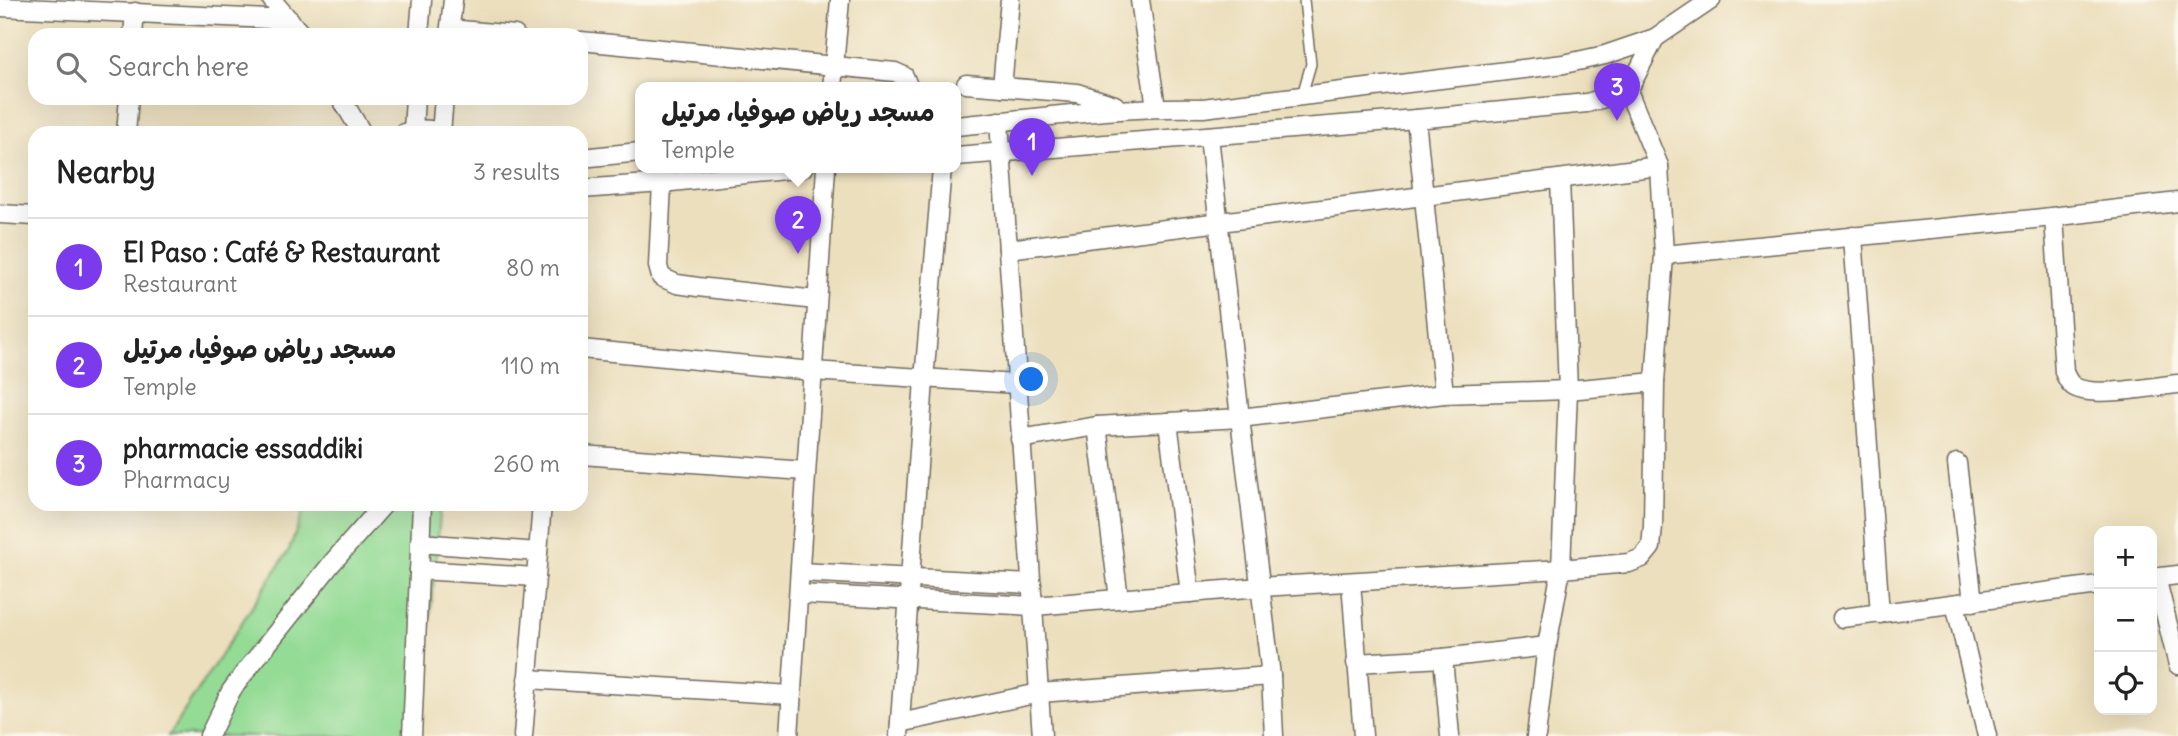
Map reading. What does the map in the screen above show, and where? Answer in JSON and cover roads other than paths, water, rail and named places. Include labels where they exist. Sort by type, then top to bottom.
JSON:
[{"type":"street","points":[[272,0],[296,28]]},
{"type":"street","points":[[420,28],[422,0]]},
{"type":"street","points":[[450,28],[453,0]]},
{"type":"street","points":[[832,82],[840,0]]},
{"type":"street","points":[[1002,86],[1010,0]]},
{"type":"street","points":[[1140,0],[1156,107]]},
{"type":"street","points":[[961,125],[1125,108],[1203,108],[1564,64],[1605,55],[1654,38],[1711,0]]},
{"type":"street","points":[[0,7],[290,20]]},
{"type":"street","points":[[134,28],[135,12]]},
{"type":"street","points":[[799,594],[909,602],[1034,606],[1260,587],[1561,569],[1629,563],[1642,558],[1651,547],[1653,526],[1655,382],[1664,255],[1659,166],[1629,91],[1654,38]]},
{"type":"street","points":[[588,42],[900,73],[908,82]]},
{"type":"street","points":[[965,84],[1077,93],[1125,108]]},
{"type":"street","points":[[961,156],[1587,103],[1629,91]]},
{"type":"street","points":[[127,126],[128,105]]},
{"type":"street","points":[[345,105],[358,126]]},
{"type":"street","points":[[409,126],[414,105]]},
{"type":"street","points":[[442,126],[443,105]]},
{"type":"street","points":[[1416,119],[1444,394]]},
{"type":"street","points":[[999,121],[1042,736]]},
{"type":"street","points":[[1209,136],[1272,676],[1274,736]]},
{"type":"street","points":[[588,157],[635,153]]},
{"type":"street","points":[[1008,249],[1659,166]]},
{"type":"street","points":[[588,188],[756,173]]},
{"type":"street","points":[[789,736],[826,173]]},
{"type":"street","points":[[942,173],[899,730],[1039,693],[1272,676]]},
{"type":"street","points":[[1536,736],[1546,646],[1561,569],[1568,390],[1560,179]]},
{"type":"street","points":[[662,183],[657,266],[661,277],[677,284],[816,300]]},
{"type":"street","points":[[1664,255],[2054,217],[2178,202]]},
{"type":"street","points":[[0,214],[28,216]]},
{"type":"street","points":[[2054,217],[2064,372],[2068,382],[2075,387],[2099,391],[2178,383]]},
{"type":"street","points":[[1853,236],[1880,614]]},
{"type":"street","points":[[588,350],[924,380],[1016,384]]},
{"type":"street","points":[[1020,439],[1097,426],[1240,418],[1444,394],[1568,390],[1655,382]]},
{"type":"street","points":[[1168,422],[1190,593]]},
{"type":"street","points":[[1097,426],[1119,599]]},
{"type":"street","points":[[588,456],[805,471]]},
{"type":"street","points":[[1956,463],[1964,603],[1987,736]]},
{"type":"street","points":[[209,736],[224,704],[242,676],[323,573],[378,511]]},
{"type":"street","points":[[412,736],[422,511]]},
{"type":"street","points":[[523,736],[541,511]]},
{"type":"street","points":[[420,543],[538,552]]},
{"type":"street","points":[[419,570],[536,577]]},
{"type":"street","points":[[800,572],[1032,584]]},
{"type":"street","points":[[2157,577],[2178,575]]},
{"type":"street","points":[[1351,582],[1363,736]]},
{"type":"street","points":[[1842,618],[2094,586]]},
{"type":"street","points":[[2157,588],[2178,666]]},
{"type":"street","points":[[1356,663],[1443,658],[1546,646]]},
{"type":"street","points":[[1443,658],[1450,736]]},
{"type":"street","points":[[527,679],[792,695]]},
{"type":"lane","points":[[1301,95],[1311,64],[1304,0]]},
{"type":"place","name":"pharmacie essaddiki","points":[[1617,121]]},
{"type":"place","name":"El Paso : Café & Restaurant","points":[[1032,176]]},
{"type":"place","name":"مسجد رياض صوفيا، مرتیل","points":[[798,254]]}]
